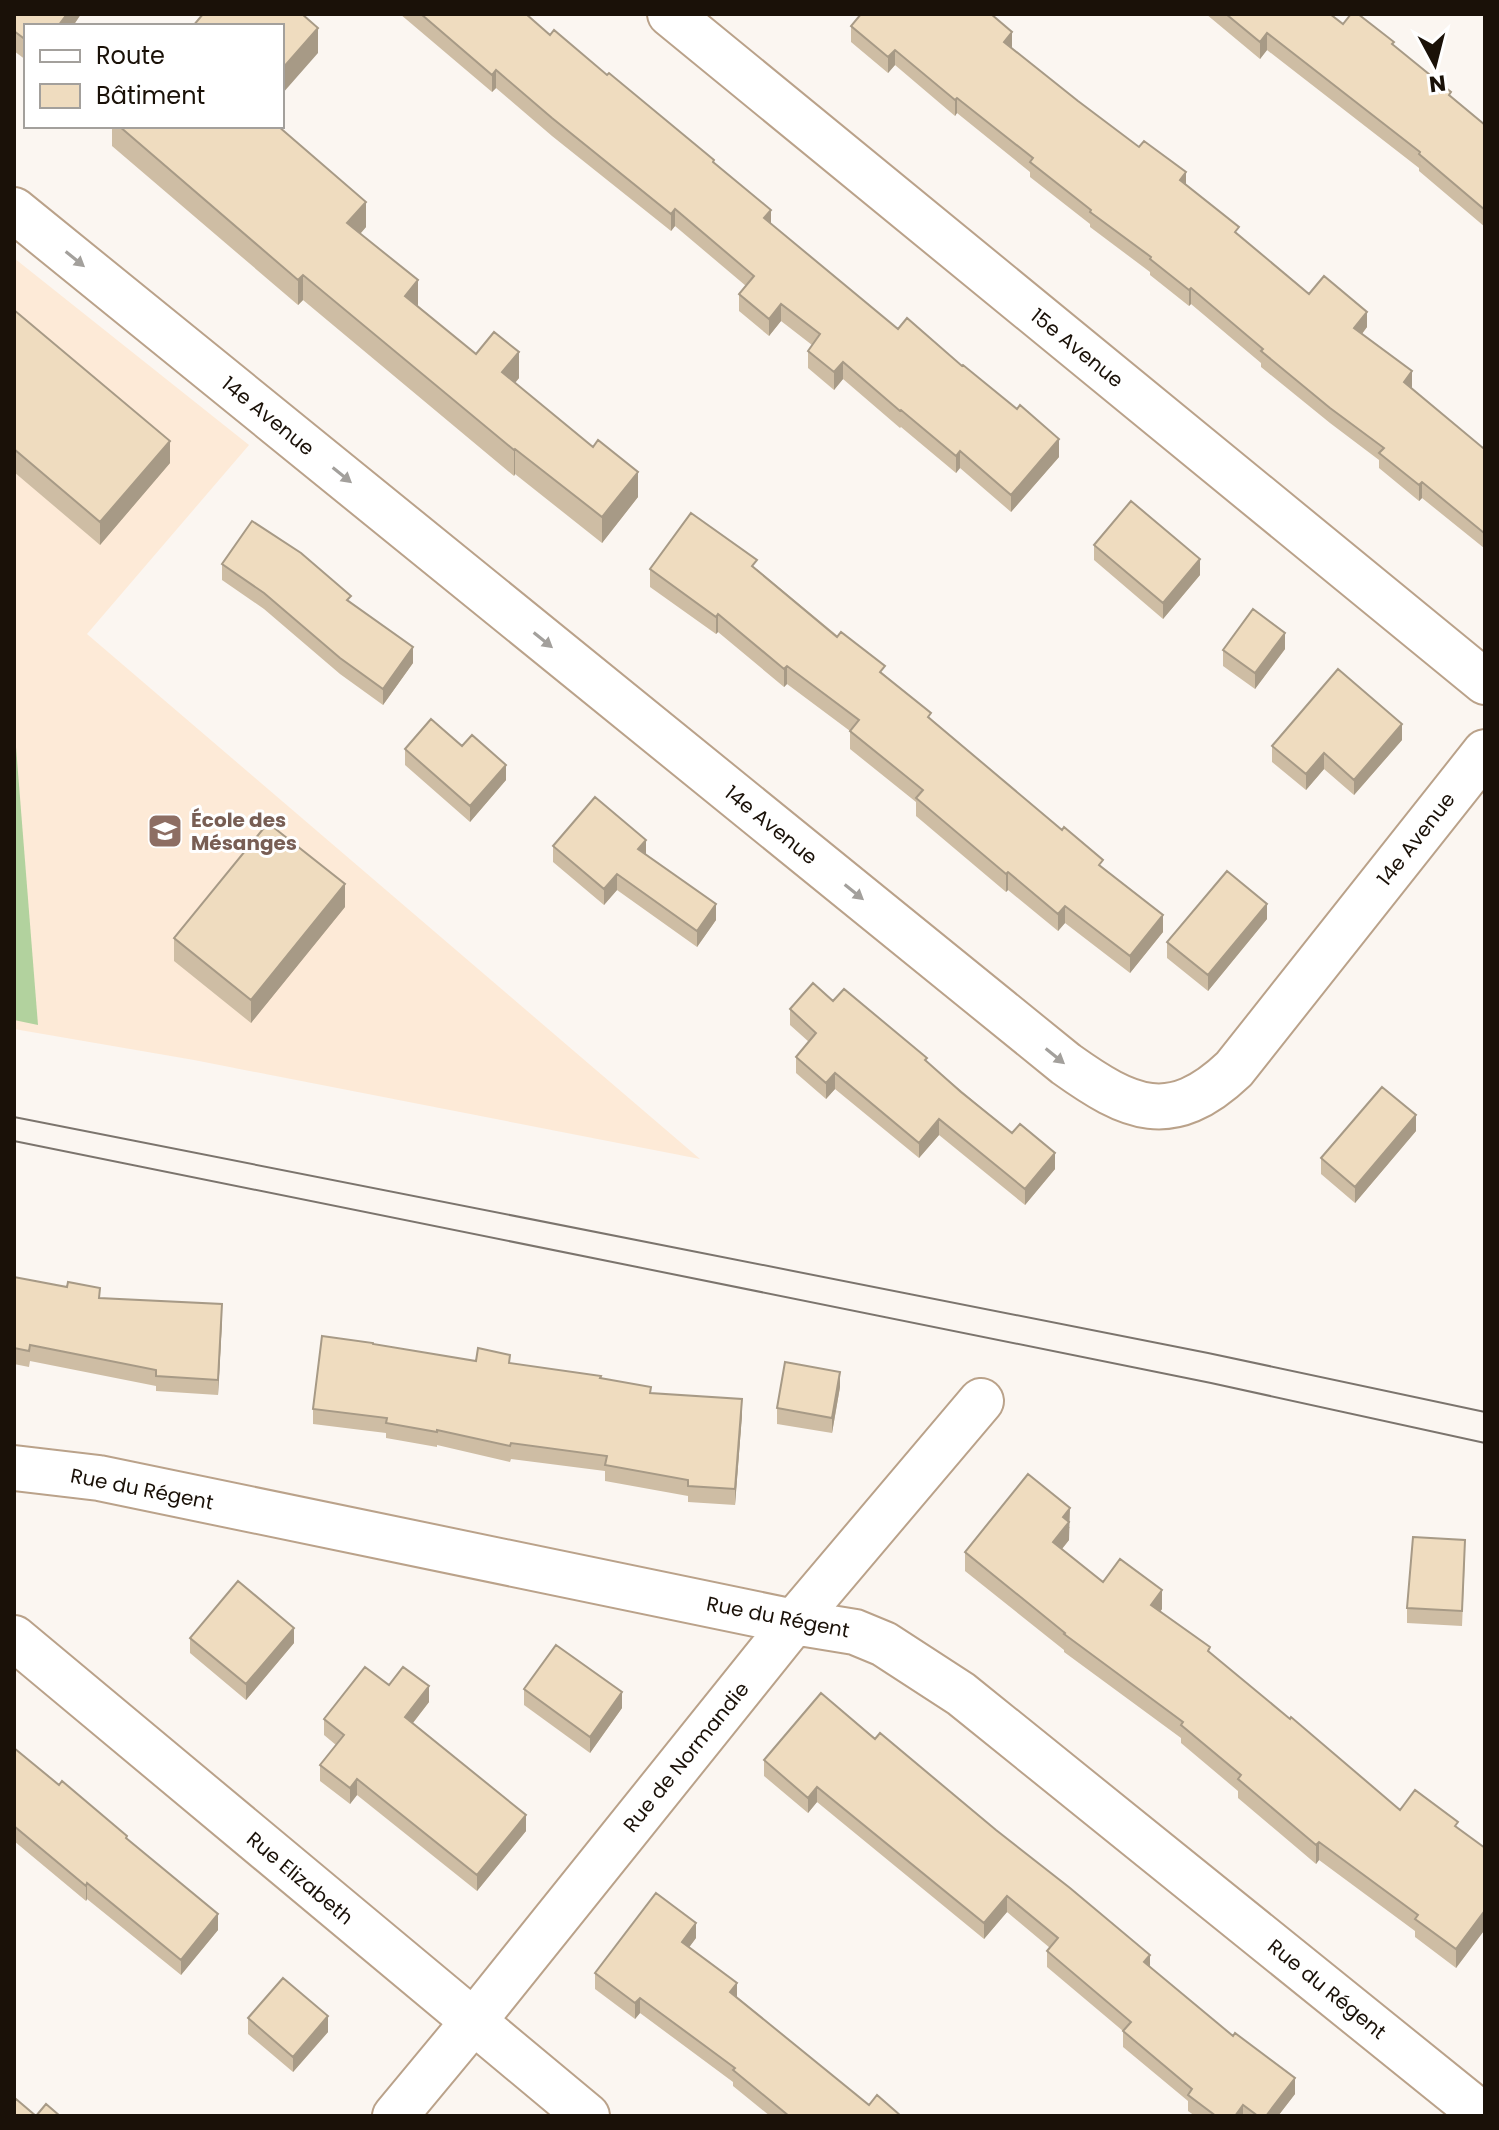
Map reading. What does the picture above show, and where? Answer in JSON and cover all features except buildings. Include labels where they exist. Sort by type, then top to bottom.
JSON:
[{"type":"street","name":"15e Avenue","points":[[670,14],[1485,682]]},
{"type":"street","name":"14e Avenue","points":[[14,210],[1066,1064],[1129,1103],[1159,1107],[1187,1102],[1204,1094],[1234,1069],[1485,752]]},
{"type":"street","name":"Rue de Normandie","points":[[395,2116],[794,1622],[981,1401]]},
{"type":"street","name":"Rue du Régent","points":[[14,1468],[99,1478],[855,1632],[884,1644],[961,1694],[1484,2116]]},
{"type":"street","name":"Rue Elizabeth","points":[[14,1638],[587,2116]]},
{"type":"shaded area","name":"École des Mésanges","points":[[14,258],[249,445],[87,634],[700,1159],[194,1060],[14,1029]]},
{"type":"green space","points":[[16,747],[38,1025],[14,1020]]},
{"type":"tram line","points":[[14,1117],[1208,1353],[1485,1412]]},
{"type":"tram line","points":[[14,1141],[1211,1383],[1485,1443]]},
{"type":"place","name":"École des Mésanges","points":[[165,831]]}]
